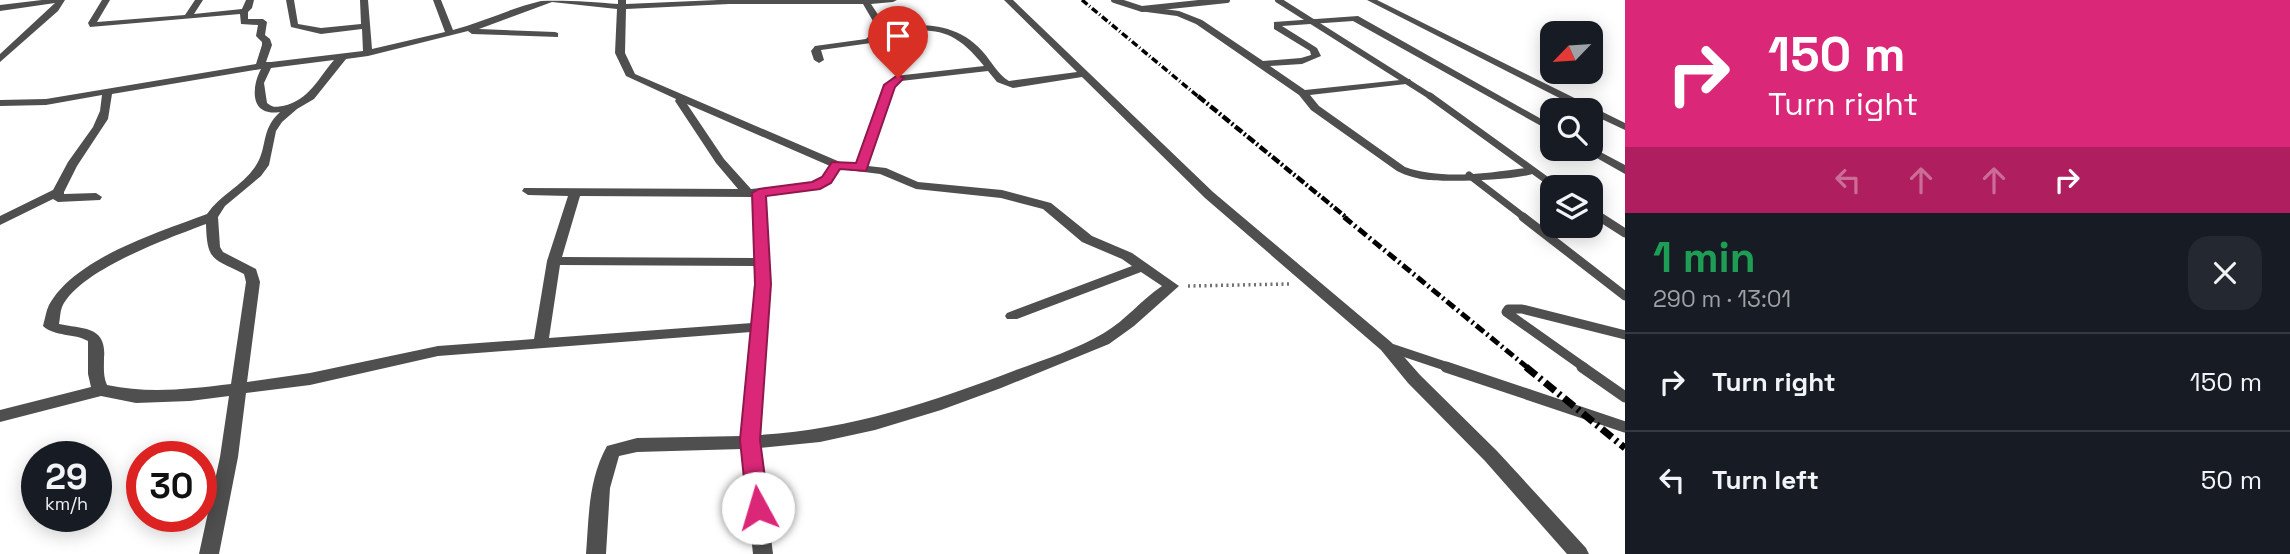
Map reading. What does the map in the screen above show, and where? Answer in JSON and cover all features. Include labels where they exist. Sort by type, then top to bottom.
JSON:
[{"type":"street","points":[[0,8],[61,0]]},
{"type":"street","points":[[0,59],[55,9],[61,0]]},
{"type":"street","points":[[106,0],[93,25],[244,11],[250,0]]},
{"type":"street","points":[[188,17],[198,0]]},
{"type":"street","points":[[290,0],[294,25],[305,30],[326,31],[366,26]]},
{"type":"street","points":[[364,0],[368,53]]},
{"type":"street","points":[[437,0],[450,33]]},
{"type":"street","points":[[0,103],[46,102],[264,65],[368,53],[499,20],[552,0],[622,4],[893,0]]},
{"type":"street","points":[[1008,0],[1209,195],[1386,346],[1414,379],[1491,456],[1579,554]]},
{"type":"street","points":[[1370,0],[1625,127]]},
{"type":"street","points":[[866,2],[882,28]]},
{"type":"street","points":[[596,554],[603,476],[605,464],[613,451],[637,445],[794,439],[845,431],[914,412],[1035,369],[1105,339],[1133,319],[1152,298],[1171,286],[1144,266],[1087,239],[1047,206],[1002,194],[916,185],[883,171],[837,165],[631,76],[620,53],[622,4]]},
{"type":"street","points":[[1142,9],[1189,17],[1263,64],[1303,93],[1315,108],[1408,173],[1427,177],[1532,171]]},
{"type":"street","points":[[244,11],[244,22],[260,22],[264,25],[260,33],[267,45],[258,83],[262,104],[272,110],[292,108],[307,102],[316,94],[328,71],[342,57]]},
{"type":"street","points":[[1263,64],[1302,61],[1316,56],[1314,50],[1276,27],[1285,23],[1401,16]]},
{"type":"street","points":[[1355,18],[1540,122]]},
{"type":"street","points":[[819,60],[816,51],[818,47],[868,41],[882,28]]},
{"type":"street","points":[[882,28],[949,29],[978,51],[996,78],[1004,84],[1086,74]]},
{"type":"street","points":[[464,29],[555,35]]},
{"type":"street","points":[[861,168],[890,85],[898,78],[991,68]]},
{"type":"street","points":[[1303,93],[1406,81]]},
{"type":"street","points":[[96,197],[69,200],[58,198],[58,191],[76,158],[102,125],[107,91]]},
{"type":"street","points":[[677,98],[720,161],[753,193],[763,284],[750,440],[763,554]]},
{"type":"street","points":[[101,390],[93,372],[98,347],[96,340],[89,335],[51,326],[54,307],[86,274],[110,260],[212,216],[220,204],[263,165],[271,131],[278,120],[292,108]]},
{"type":"street","points":[[1603,158],[1625,170]]},
{"type":"street","points":[[528,191],[753,193],[815,186],[826,180],[837,165]]},
{"type":"street","points":[[0,221],[58,191]]},
{"type":"street","points":[[541,342],[554,261],[575,192]]},
{"type":"street","points":[[209,554],[229,457],[253,282],[251,272],[218,255],[213,247],[212,216]]},
{"type":"street","points":[[554,261],[762,261]]},
{"type":"street","points":[[1012,316],[1144,266]]},
{"type":"street","points":[[0,416],[101,390],[136,397],[160,398],[310,379],[439,351],[758,327]]},
{"type":"lane","points":[[1114,0],[1142,9],[1227,0]]},
{"type":"lane","points":[[1278,0],[1406,81],[1540,176]]},
{"type":"lane","points":[[1468,175],[1625,296]]},
{"type":"lane","points":[[1603,219],[1625,233]]},
{"type":"lane","points":[[1625,335],[1522,309],[1508,309],[1506,312],[1625,397]]},
{"type":"lane","points":[[1386,346],[1625,427]]},
{"type":"path","points":[[1171,286],[1315,284]]},
{"type":"railway","points":[[1082,0],[1200,98]]},
{"type":"railway","points":[[1198,96],[1347,218]]},
{"type":"railway","points":[[1344,217],[1528,368]]},
{"type":"railway","points":[[1526,367],[1625,448]]},
{"type":"route","points":[[758,508],[750,440],[763,284],[759,193],[815,186],[826,180],[837,165],[861,168],[890,85],[898,78]]}]
